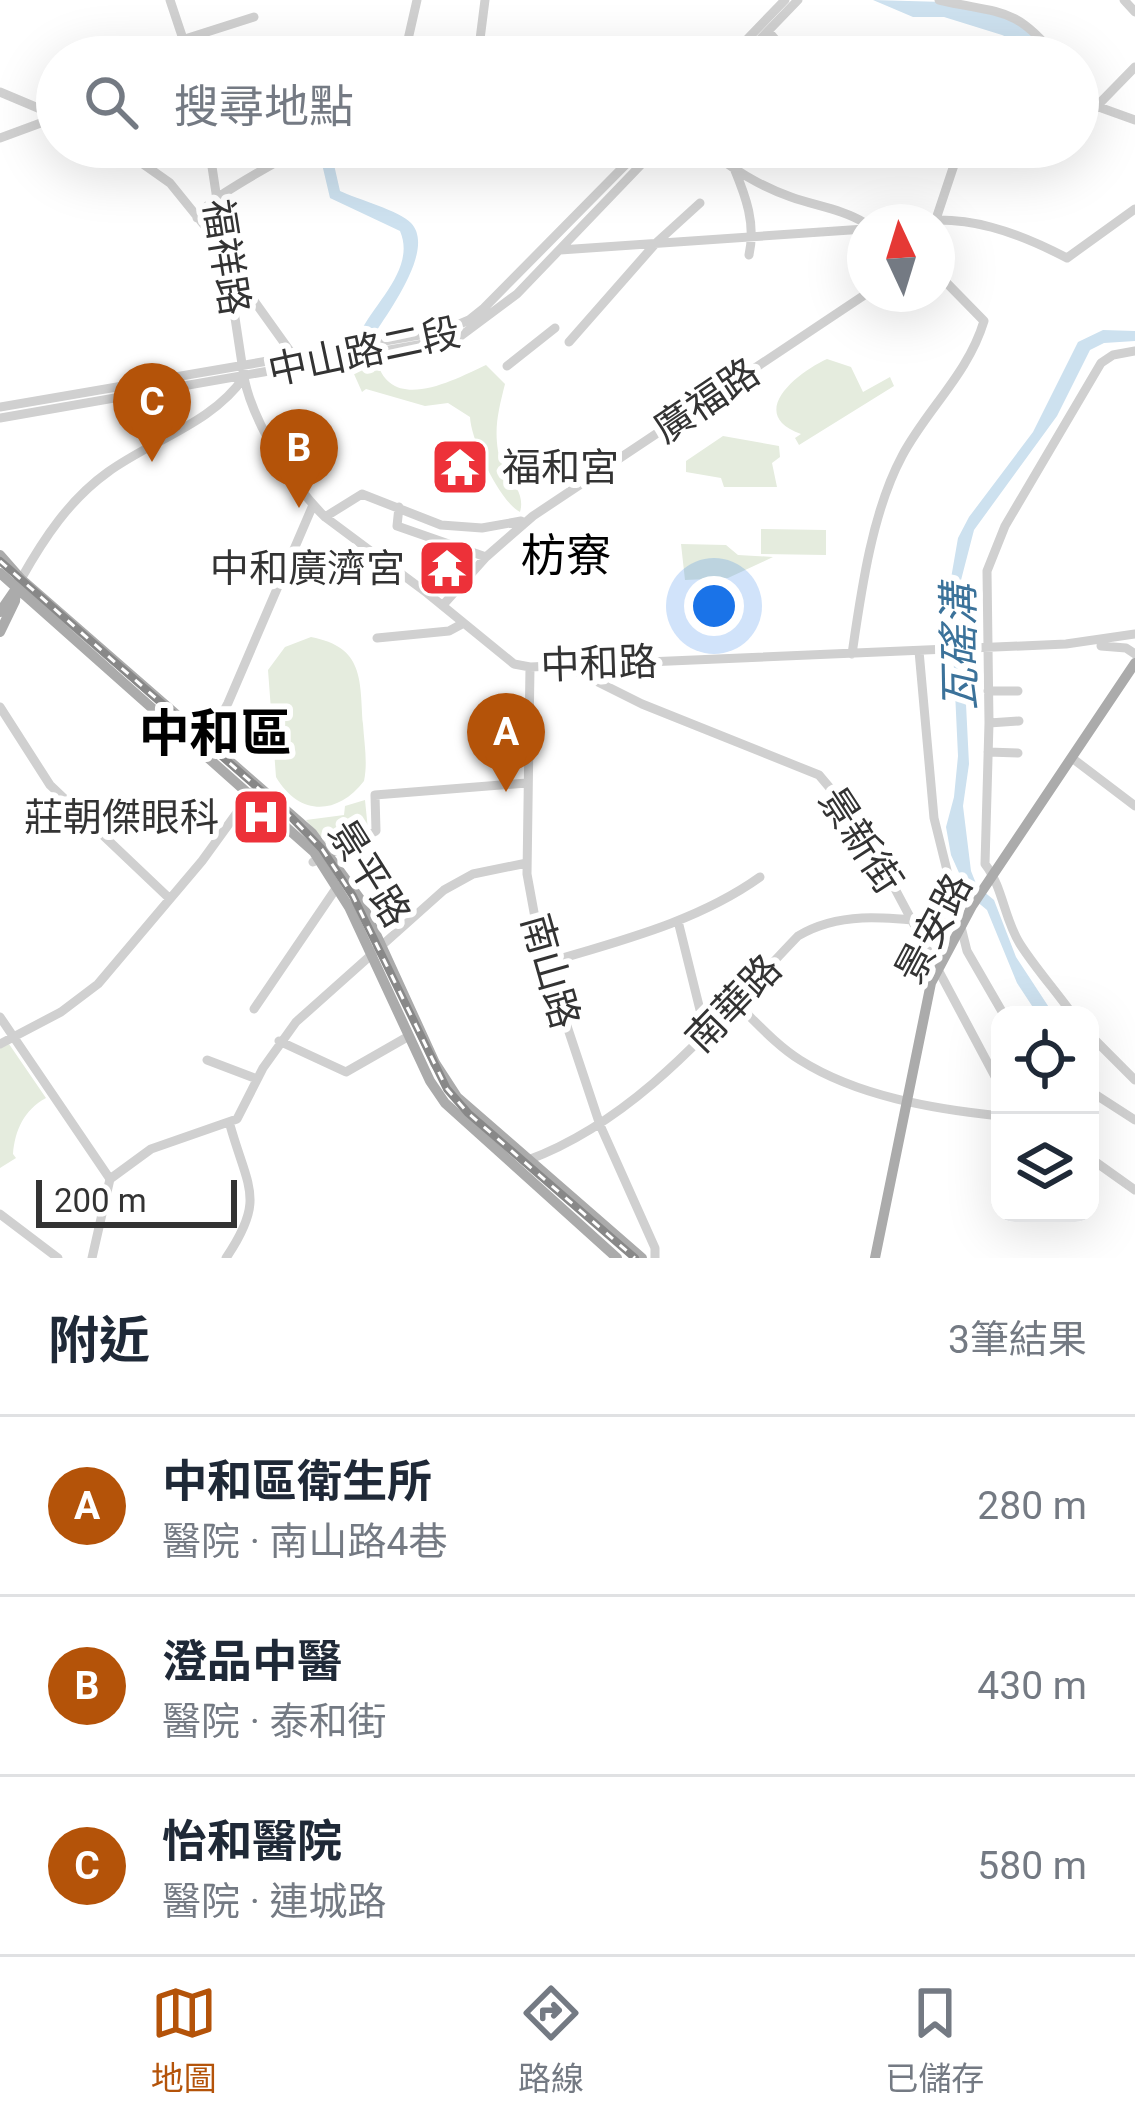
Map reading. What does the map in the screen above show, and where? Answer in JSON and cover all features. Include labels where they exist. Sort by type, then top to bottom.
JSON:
[{"type":"main road","name":"景平路","points":[[0,555],[18,584]]},
{"type":"main road","name":"景平路","points":[[0,573],[255,788],[297,817],[377,950],[445,1081],[475,1116],[642,1258]]},
{"type":"main road","points":[[0,612],[18,584]]},
{"type":"main road","points":[[0,632],[18,584]]},
{"type":"main road","name":"景安路","points":[[875,1258],[921,1017],[938,969],[972,906],[1135,663]]},
{"type":"main road","name":"景平路","points":[[321,858],[359,899],[409,1036],[436,1092],[456,1117],[617,1258]]},
{"type":"street","points":[[170,0],[184,36]]},
{"type":"street","points":[[408,36],[416,0]]},
{"type":"street","points":[[480,36],[485,0]]},
{"type":"street","points":[[750,36],[784,0]]},
{"type":"street","points":[[763,36],[798,0]]},
{"type":"street","points":[[939,0],[1009,14],[1030,24],[1039,36]]},
{"type":"street","points":[[1124,0],[1135,12]]},
{"type":"street","points":[[194,36],[254,16]]},
{"type":"street","points":[[768,31],[772,36]]},
{"type":"street","points":[[1099,103],[1135,67]]},
{"type":"street","points":[[0,92],[36,108]]},
{"type":"street","points":[[1099,109],[1135,120]]},
{"type":"street","points":[[0,137],[36,124]]},
{"type":"street","points":[[150,168],[163,177],[225,252]]},
{"type":"street","name":"福祥路","points":[[211,168],[244,372]]},
{"type":"street","points":[[197,218],[214,199],[266,168]]},
{"type":"street","name":"中山路二段","points":[[0,418],[443,331],[469,320],[623,168]]},
{"type":"street","name":"中山路二段","points":[[0,407],[302,368],[458,338],[517,294],[638,168]]},
{"type":"street","points":[[734,168],[787,196],[847,213]]},
{"type":"street","points":[[734,168],[754,236],[749,255]]},
{"type":"street","points":[[942,204],[953,168]]},
{"type":"street","points":[[569,342],[634,266],[700,203]]},
{"type":"street","points":[[955,218],[1024,236],[1067,258],[1135,208]]},
{"type":"street","points":[[560,250],[847,228]]},
{"type":"street","points":[[228,266],[302,368]]},
{"type":"street","points":[[852,654],[863,582],[893,472],[963,368],[983,321],[955,292]]},
{"type":"street","name":"廣福路","points":[[442,605],[486,556],[529,519],[847,307]]},
{"type":"street","points":[[508,366],[555,328]]},
{"type":"street","points":[[1066,1006],[1021,945],[985,864],[987,571],[1005,526],[1101,363],[1135,351]]},
{"type":"street","points":[[18,584],[59,519],[94,483],[223,403],[244,372]]},
{"type":"street","name":"中和路","points":[[244,372],[250,404],[325,518],[442,605],[500,657],[530,667],[1098,642],[1120,643],[1135,651]]},
{"type":"street","points":[[325,518],[362,494],[458,528],[529,519]]},
{"type":"street","points":[[205,745],[313,505]]},
{"type":"street","points":[[399,507],[397,526],[486,556]]},
{"type":"street","points":[[377,638],[449,631],[463,624]]},
{"type":"street","name":"中和路","points":[[1098,642],[1135,634]]},
{"type":"street","points":[[1066,644],[1135,651]]},
{"type":"street","points":[[919,650],[930,794],[967,951],[999,1006]]},
{"type":"street","name":"景新街","points":[[564,665],[642,704],[819,775],[861,825],[991,1069]]},
{"type":"street","name":"南山路","points":[[530,667],[529,890],[546,963],[600,1125],[653,1242],[655,1258]]},
{"type":"street","points":[[988,691],[1018,691]]},
{"type":"street","points":[[0,707],[50,785],[170,898]]},
{"type":"street","points":[[989,723],[1019,722]]},
{"type":"street","points":[[988,752],[1018,753]]},
{"type":"street","points":[[1072,758],[1135,806]]},
{"type":"street","points":[[321,858],[376,831],[375,795],[527,783]]},
{"type":"street","points":[[0,1044],[61,1012],[98,983],[255,788]]},
{"type":"street","points":[[92,1258],[110,1179],[151,1149],[230,1125],[279,1042],[377,950],[456,881],[527,863]]},
{"type":"street","points":[[546,963],[678,921],[760,877]]},
{"type":"street","points":[[254,1009],[338,887]]},
{"type":"street","name":"南華路","points":[[528,1160],[600,1125],[645,1092],[811,928],[834,920],[902,917],[962,925]]},
{"type":"street","points":[[678,921],[705,1030]]},
{"type":"street","points":[[736,1003],[786,1049],[846,1082],[906,1100],[991,1114]]},
{"type":"street","points":[[0,1017],[110,1179]]},
{"type":"street","points":[[279,1042],[346,1072],[409,1036]]},
{"type":"street","points":[[1099,1044],[1135,1080]]},
{"type":"street","points":[[207,1060],[257,1079]]},
{"type":"street","points":[[1099,1097],[1135,1120]]},
{"type":"street","points":[[226,1258],[245,1230],[253,1204],[230,1125]]},
{"type":"street","points":[[1099,1164],[1135,1190]]},
{"type":"street","points":[[0,1214],[58,1258]]},
{"type":"street","points":[[642,1258],[651,1252],[653,1242]]},
{"type":"shaded area","points":[[376,358],[383,375],[408,389],[440,385],[486,365],[505,384],[497,442],[500,459],[520,496],[520,512],[488,470],[470,417],[448,403],[425,406],[366,389],[362,392],[350,365],[366,369]]},
{"type":"shaded area","points":[[827,359],[851,367],[863,392],[890,377],[894,386],[799,445],[795,438],[801,434],[785,426],[777,416],[777,405],[791,383]]},
{"type":"shaded area","points":[[723,436],[779,446],[780,457],[772,463],[777,487],[724,487],[721,478],[686,472],[686,461]]},
{"type":"shaded area","points":[[761,529],[826,530],[826,555],[761,554]]},
{"type":"shaded area","points":[[681,544],[726,545],[738,555],[773,557],[728,578],[685,580]]},
{"type":"shaded area","points":[[311,637],[341,648],[356,667],[366,759],[364,781],[353,792],[342,801],[318,807],[296,799],[276,777],[268,670],[285,647]]},
{"type":"shaded area","points":[[365,800],[368,830],[347,845],[331,848],[306,820],[344,815],[345,806]]},
{"type":"shaded area","points":[[9,1044],[46,1098],[22,1122],[14,1145],[16,1158],[0,1168],[0,1048]]},
{"type":"water","points":[[873,0],[944,2],[1022,22],[1034,36],[1004,36],[944,17],[913,17]]},
{"type":"water","points":[[323,168],[335,168],[340,191],[398,214],[417,234],[414,264],[374,335],[360,338],[403,258],[400,231],[330,198]]},
{"type":"water","name":"瓦磘溝","points":[[1103,330],[1135,331],[1135,341],[1104,343],[1090,350],[1057,416],[974,530],[960,584],[969,764],[963,806],[971,871],[977,886],[994,900],[1016,957],[1048,1006],[1032,1006],[1017,983],[987,910],[969,895],[951,855],[946,827],[958,756],[950,584],[958,538],[969,517],[1033,432],[1078,342]]},
{"type":"railway","points":[[0,561],[322,849],[353,896],[447,1089],[468,1113],[635,1258]]},
{"type":"place","name":"怡和醫院","points":[[152,462]]},
{"type":"place","name":"福和宮","points":[[460,467]]},
{"type":"place","name":"澄品中醫","points":[[299,508]]},
{"type":"place","name":"中和廣濟宮","points":[[447,568]]},
{"type":"place","name":"中和區衛生所","points":[[506,792]]},
{"type":"place","name":"莊朝傑眼科","points":[[261,817]]},
{"type":"district","name":"枋寮","points":[[566,555]]},
{"type":"district","name":"中和區","points":[[215,733]]}]
